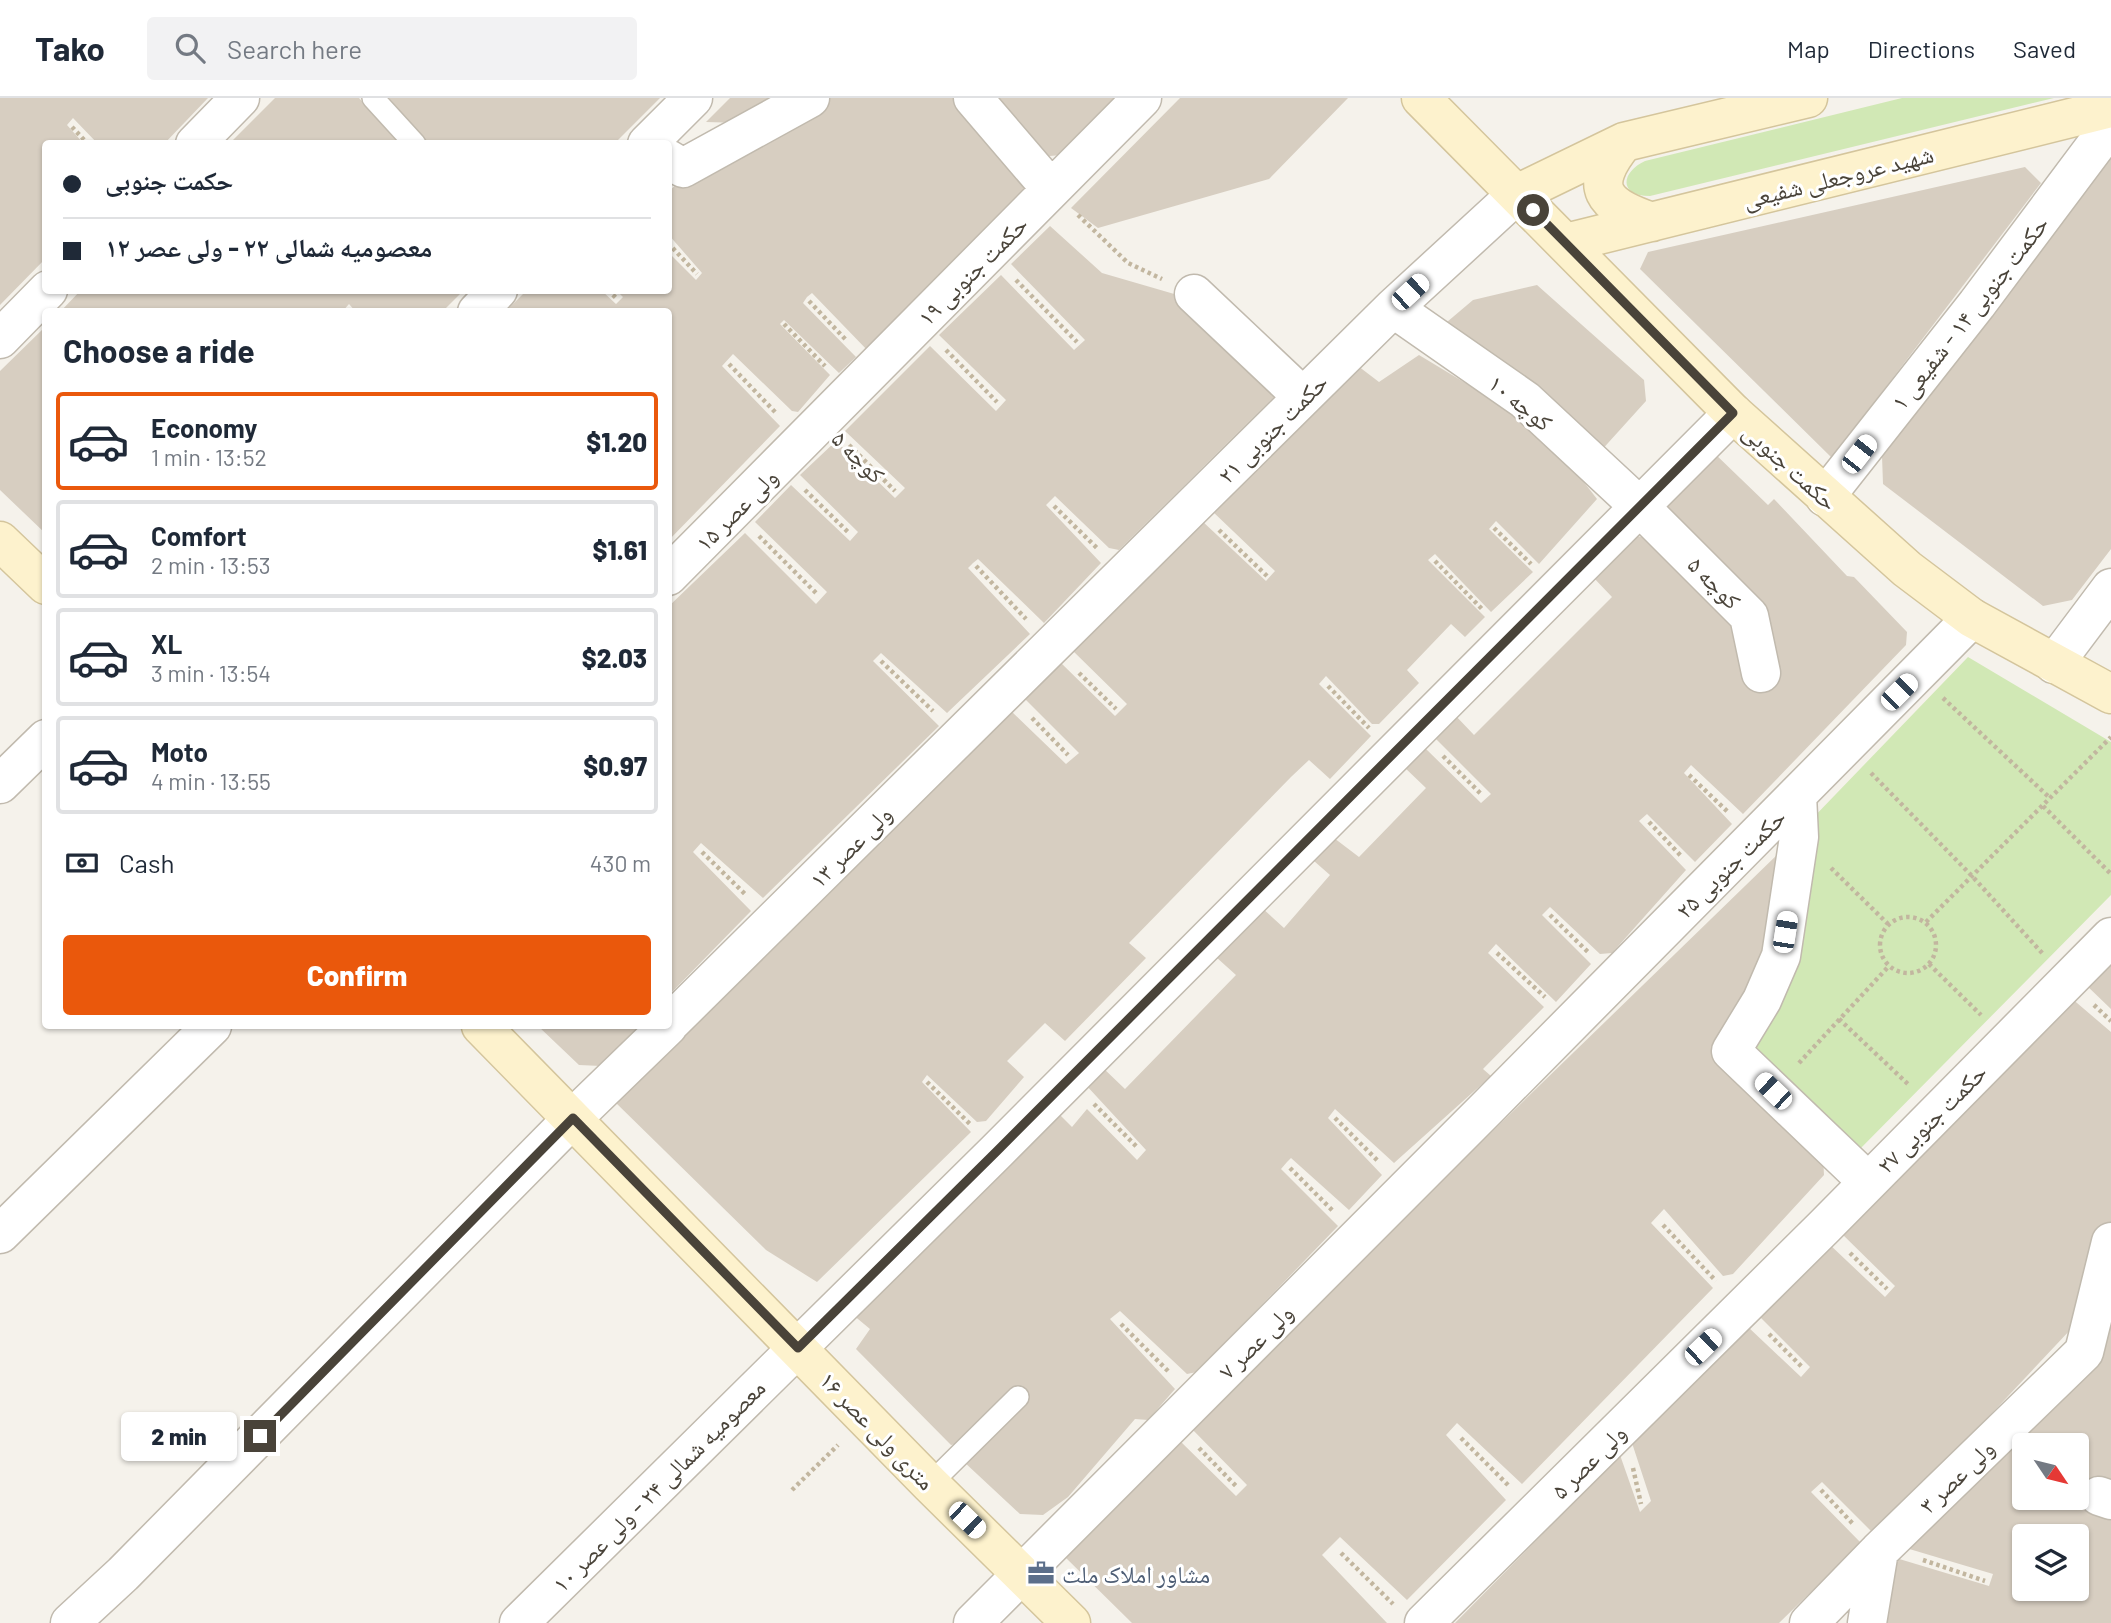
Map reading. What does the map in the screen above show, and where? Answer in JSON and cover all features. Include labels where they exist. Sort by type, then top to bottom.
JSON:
[{"type":"street","points":[[199,140],[240,98]]},
{"type":"street","points":[[651,140],[694,98]]},
{"type":"street","points":[[672,162],[682,168],[810,98]]},
{"type":"street","points":[[973,98],[1051,189]]},
{"type":"street","name":"حکمت جنوبی ۱۹","points":[[802,442],[1142,98]]},
{"type":"street","name":"حکمت جنوبی","points":[[1421,98],[1733,413],[1907,569],[1972,618],[2111,694]]},
{"type":"street","points":[[1517,194],[1624,142],[1808,98]]},
{"type":"street","name":"شهید عروجعلی شفیعی","points":[[1566,243],[2111,108]]},
{"type":"street","name":"حکمت جنوبی ۱۴ - شفیعی ۱","points":[[1825,497],[1977,304],[2111,125]]},
{"type":"street","points":[[1624,142],[1611,158],[1603,182],[1607,199],[1624,212],[1652,222]]},
{"type":"street","name":"حکمت جنوبی ۲۱","points":[[1029,668],[1393,308],[1517,194]]},
{"type":"street","points":[[0,339],[44,294]]},
{"type":"street","points":[[481,308],[494,294]]},
{"type":"street","points":[[1194,294],[1303,397]]},
{"type":"street","name":"کوچه ۱۰","points":[[1393,308],[1525,400],[1640,507]]},
{"type":"street","name":"معصومیه شمالی ۲۴ - ولی عصر ۱۰","points":[[519,1623],[997,1151],[1733,413]]},
{"type":"street","name":"ولی عصر ۱۵","points":[[672,572],[802,442]]},
{"type":"street","name":"کوچه ۵","points":[[1640,507],[1749,616],[1761,673]]},
{"type":"street","points":[[0,541],[42,581]]},
{"type":"street","points":[[2054,664],[2111,588]]},
{"type":"street","name":"حکمت جنوبی ۲۵","points":[[1488,1107],[1972,618]]},
{"type":"street","name":"ولی عصر ۱۳","points":[[672,1021],[1029,668]]},
{"type":"street","points":[[0,784],[42,743]]},
{"type":"street","points":[[1797,795],[1799,837],[1781,956],[1762,1000],[1731,1051],[1868,1182]]},
{"type":"street","name":"حکمت جنوبی ۲۷","points":[[1747,1304],[2111,937]]},
{"type":"street","points":[[0,1234],[209,1029]]},
{"type":"street","name":"۱۶ متری ولی عصر","points":[[484,1029],[930,1484],[1071,1623]]},
{"type":"street","name":"ولی عصر ۱۳","points":[[70,1623],[123,1574],[664,1029]]},
{"type":"street","name":"ولی عصر ۷","points":[[973,1623],[1488,1107]]},
{"type":"street","name":"ولی عصر ۳","points":[[1809,1623],[1881,1549],[2084,1352],[2111,1242]]},
{"type":"street","name":"ولی عصر ۵","points":[[1410,1614],[1535,1513],[1747,1304]]},
{"type":"street","points":[[1867,1623],[1881,1549]]},
{"type":"lane","points":[[373,98],[411,140]]},
{"type":"lane","points":[[930,1484],[1018,1398]]},
{"type":"path","points":[[72,127],[84,140]]},
{"type":"path","points":[[1051,189],[1128,263],[1194,294]]},
{"type":"path","points":[[672,247],[697,274]]},
{"type":"path","points":[[990,252],[1077,342]]},
{"type":"path","points":[[612,294],[617,299]]},
{"type":"path","points":[[810,301],[863,381]]},
{"type":"path","points":[[920,323],[997,402]]},
{"type":"path","points":[[784,324],[863,381]]},
{"type":"path","points":[[729,364],[802,442],[849,533]]},
{"type":"path","name":"کوچه ۵","points":[[802,442],[895,491]]},
{"type":"path","points":[[1054,506],[1124,574]]},
{"type":"path","points":[[1194,506],[1267,576]]},
{"type":"path","points":[[734,511],[818,595]]},
{"type":"path","points":[[1494,528],[1557,590]]},
{"type":"path","points":[[1435,561],[1510,637]]},
{"type":"path","points":[[976,566],[1029,668],[1068,755]]},
{"type":"path","points":[[881,661],[959,737]]},
{"type":"path","points":[[1029,668],[1116,709]]},
{"type":"path","points":[[1917,674],[2050,798]]},
{"type":"path","points":[[1328,686],[1482,795]]},
{"type":"path","points":[[1926,922],[2111,737]]},
{"type":"path","points":[[1845,747],[1972,876],[2067,981]]},
{"type":"path","points":[[1689,775],[1755,838]]},
{"type":"path","points":[[2043,806],[2111,874]]},
{"type":"path","points":[[1649,822],[1709,885]]},
{"type":"path","points":[[702,852],[774,922]]},
{"type":"path","points":[[1550,915],[1615,979]]},
{"type":"path","points":[[1907,916],[1926,922],[1935,934],[1937,950],[1929,964],[1917,972],[1902,973],[1889,966],[1881,953],[1880,937],[1888,924],[1907,916]]},
{"type":"path","points":[[1497,953],[1573,1022]]},
{"type":"path","points":[[1929,964],[2008,1041]]},
{"type":"path","points":[[1773,1091],[1889,966]]},
{"type":"path","points":[[1839,1019],[1937,1112]]},
{"type":"path","points":[[1069,1079],[1138,1148]]},
{"type":"path","points":[[927,1082],[997,1151]]},
{"type":"path","points":[[1335,1118],[1406,1190]]},
{"type":"path","points":[[1290,1168],[1359,1237]]},
{"type":"path","points":[[1663,1225],[1747,1304],[1803,1368]]},
{"type":"path","points":[[1824,1227],[1887,1289]]},
{"type":"path","points":[[1121,1324],[1237,1487]]},
{"type":"path","points":[[792,1490],[866,1417]]},
{"type":"path","points":[[1461,1438],[1535,1513]]},
{"type":"path","points":[[1821,1490],[1881,1549],[1985,1581]]},
{"type":"path","points":[[1341,1553],[1410,1614]]},
{"type":"green space","points":[[1902,98],[2054,98],[1650,196],[1632,192],[1626,183],[1631,171],[1645,161]]},
{"type":"green space","points":[[1968,657],[2111,742],[2111,895],[1857,1152],[1734,1025],[1782,850]]},
{"type":"building","points":[[0,98],[208,98],[168,140],[94,140],[73,118],[67,125],[80,140],[42,140],[42,262],[0,305]]},
{"type":"building","points":[[275,98],[359,98],[396,140],[233,140]]},
{"type":"building","points":[[389,98],[660,98],[618,140],[426,140]]},
{"type":"building","points":[[730,98],[783,98],[741,123],[706,122]]},
{"type":"building","points":[[826,98],[960,98],[1029,185],[870,353],[812,293],[807,297],[803,303],[856,357],[839,373],[784,320],[780,324],[830,375],[798,412],[792,411],[733,354],[722,366],[780,426],[672,537],[672,308],[509,308],[523,294],[605,294],[616,304],[623,297],[620,294],[672,294],[672,256],[696,280],[702,273],[672,239],[672,188]]},
{"type":"building","points":[[989,98],[1116,98],[1062,155],[1037,157]]},
{"type":"building","points":[[1180,98],[1348,98],[1269,179],[1098,228],[1071,208]]},
{"type":"building","points":[[2111,152],[2111,549],[2072,600],[2043,606],[1883,484],[1882,456],[2105,154]]},
{"type":"building","points":[[2025,167],[2041,183],[1832,458],[1640,269],[1648,252]]},
{"type":"building","points":[[1050,226],[1102,273],[1188,298],[1284,387],[1119,550],[1109,548],[1055,496],[1046,505],[1101,563],[1044,623],[978,559],[973,563],[968,568],[1030,634],[947,713],[881,653],[873,661],[939,726],[763,898],[701,843],[693,852],[751,911],[672,992],[672,603],[745,533],[816,604],[827,592],[755,522],[791,485],[850,541],[858,532],[800,475],[836,441],[895,498],[905,488],[845,431],[930,346],[996,411],[1006,400],[939,335],[1001,275],[1074,350],[1085,340],[1011,264]]},
{"type":"building","points":[[1537,285],[1644,380],[1646,401],[1599,453],[1447,322],[1473,300]]},
{"type":"building","points":[[77,294],[460,294],[446,308],[352,308],[349,304],[346,308],[64,308]]},
{"type":"building","points":[[42,330],[42,530],[0,490],[0,371]]},
{"type":"building","points":[[1419,355],[1472,387],[1478,381],[1552,441],[1597,499],[1539,564],[1496,521],[1489,529],[1533,572],[1491,612],[1435,554],[1428,560],[1485,617],[1465,637],[1451,624],[1407,670],[1419,683],[1379,724],[1372,724],[1326,676],[1319,684],[1371,736],[1330,779],[1309,760],[1291,777],[1129,943],[1146,958],[1065,1041],[1045,1023],[1007,1061],[1024,1077],[986,1121],[977,1122],[927,1075],[922,1082],[971,1132],[817,1282],[766,1250],[614,1101],[1010,710],[1066,764],[1079,753],[1023,697],[1059,661],[1115,716],[1127,704],[1071,649],[1201,520],[1266,581],[1275,571],[1211,510],[1358,366],[1379,382]]},
{"type":"building","points":[[1712,451],[1768,505],[1774,499],[1847,576],[1854,577],[1907,632],[1906,645],[1743,814],[1691,765],[1684,773],[1732,824],[1695,862],[1647,814],[1639,821],[1686,870],[1612,953],[1600,954],[1550,907],[1542,915],[1591,964],[1556,1002],[1496,944],[1488,953],[1544,1007],[1483,1069],[1491,1076],[1394,1163],[1335,1109],[1328,1118],[1382,1175],[1349,1210],[1291,1158],[1287,1162],[1281,1169],[1338,1226],[1197,1372],[1187,1374],[1120,1311],[1110,1319],[1175,1389],[1148,1420],[1135,1419],[1068,1497],[1043,1515],[1020,1514],[963,1461],[1025,1396],[1015,1387],[961,1443],[951,1445],[856,1349],[870,1329],[852,1314],[1055,1110],[1072,1127],[1087,1109],[1137,1160],[1146,1150],[1085,1084],[1101,1066],[1125,1089],[1236,975],[1216,957],[1261,907],[1284,928],[1330,875],[1314,861],[1334,838],[1359,857],[1426,788],[1403,766],[1424,747],[1481,803],[1491,794],[1433,736],[1454,714],[1474,735],[1612,597],[1592,576],[1631,536],[1647,537],[1746,639],[1755,678],[1763,686],[1770,680],[1758,602],[1657,508]]},
{"type":"building","points":[[1782,850],[1772,958],[1727,1035],[1823,1156],[1824,1175],[1733,1274],[1723,1276],[1664,1209],[1651,1223],[1713,1288],[1522,1484],[1457,1423],[1446,1435],[1506,1500],[1407,1600],[1340,1537],[1322,1555],[1387,1623],[1132,1623],[1065,1557],[1178,1439],[1236,1496],[1247,1485],[1189,1426]]},
{"type":"building","points":[[2111,956],[2111,1009],[2084,983]]},
{"type":"building","points":[[2070,997],[2111,1032],[2111,1232],[2087,1312],[1978,1428],[1872,1532],[1822,1482],[1811,1492],[1861,1543],[1779,1623],[1455,1623],[1620,1455],[1640,1512],[1651,1501],[1632,1443],[1747,1326],[1801,1377],[1810,1367],[1758,1315],[1828,1243],[1885,1297],[1895,1286],[1840,1232]]},
{"type":"building","points":[[541,1029],[637,1029],[601,1066],[579,1065]]},
{"type":"building","points":[[2111,1272],[2111,1623],[1877,1623],[1896,1558],[1989,1586],[1993,1574],[1906,1548],[2012,1442],[2012,1510],[2090,1510],[2090,1433],[2021,1433],[2089,1365]]},
{"type":"place","name":"مشاور املاک ملت","points":[[1041,1573]]},
{"type":"route","points":[[260,1436],[573,1118],[798,1348],[1733,413],[1533,210]]}]
